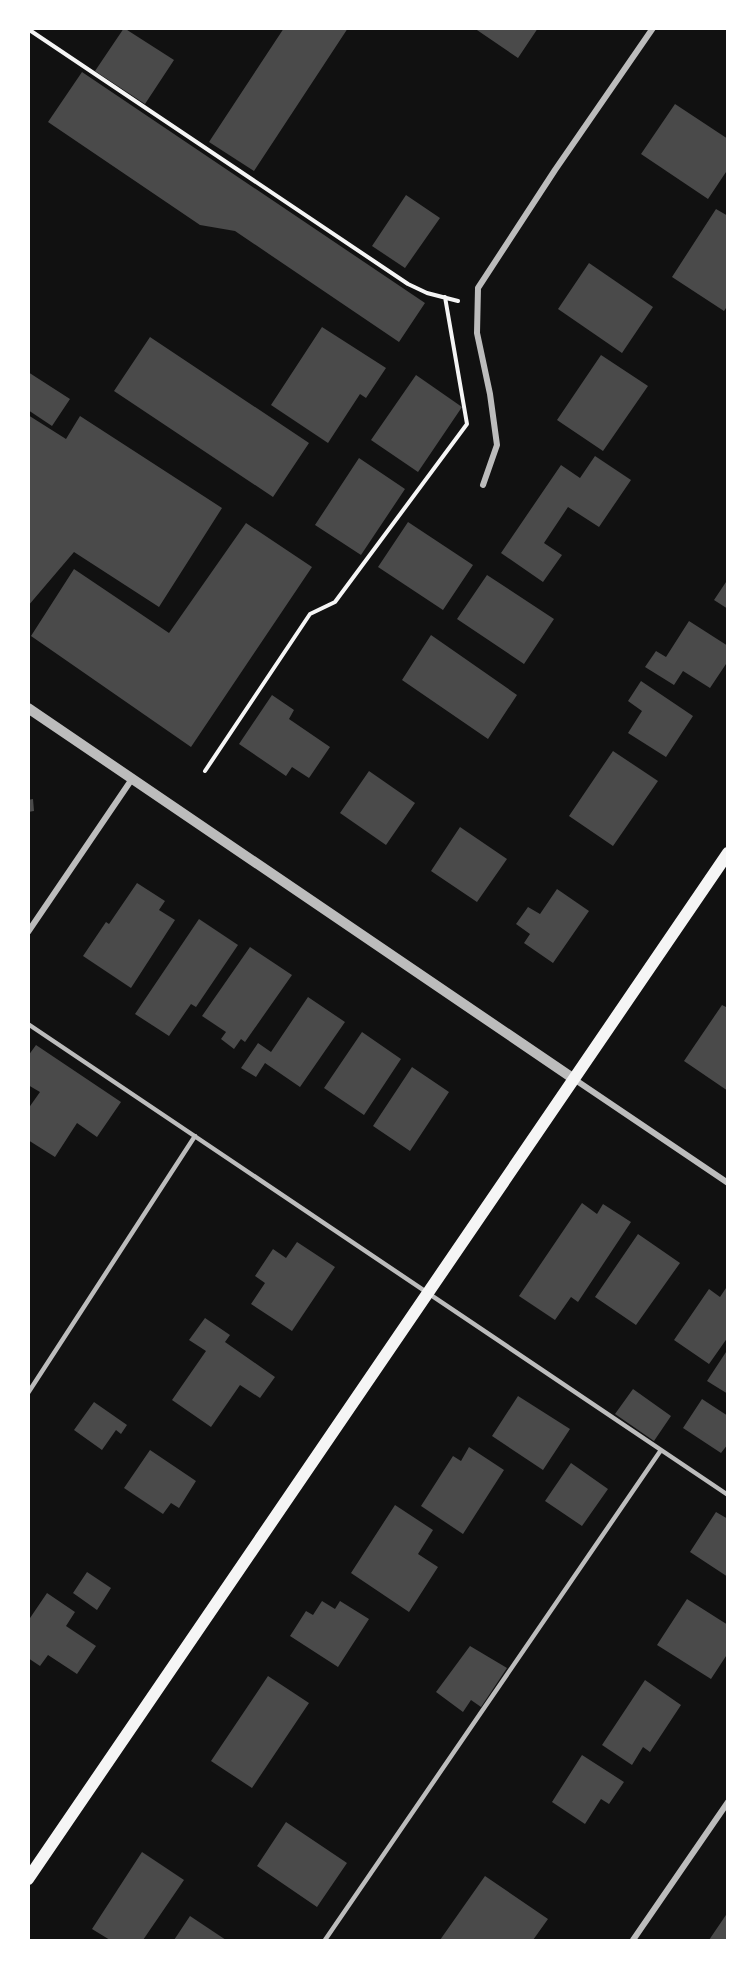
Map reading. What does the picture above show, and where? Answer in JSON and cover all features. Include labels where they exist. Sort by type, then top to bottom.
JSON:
[{"type":"main road","points":[[28,1879],[728,853]]},
{"type":"street","points":[[483,485],[497,445],[490,394],[477,333],[478,288],[555,170],[653,28]]},
{"type":"street","points":[[28,708],[728,1183]]},
{"type":"street","points":[[28,932],[132,779]]},
{"type":"street","points":[[633,1941],[728,1802]]},
{"type":"lane","points":[[28,1024],[728,1495]]},
{"type":"lane","points":[[28,1393],[195,1136]]},
{"type":"lane","points":[[325,1941],[661,1450]]},
{"type":"path","points":[[28,29],[408,284],[427,293],[477,305]]},
{"type":"path","points":[[205,771],[310,614],[335,602],[467,424],[445,297]]},
{"type":"building","points":[[124,28],[174,60],[145,104],[95,71]]},
{"type":"building","points":[[284,28],[348,28],[254,171],[209,142]]},
{"type":"building","points":[[474,28],[538,28],[518,58]]},
{"type":"building","points":[[82,72],[425,303],[399,342],[235,231],[200,225],[48,122]]},
{"type":"building","points":[[675,104],[728,139],[728,169],[708,199],[641,154]]},
{"type":"building","points":[[406,195],[440,218],[405,268],[372,246]]},
{"type":"building","points":[[716,209],[728,216],[728,305],[724,311],[672,277]]},
{"type":"building","points":[[589,263],[653,307],[622,353],[558,309]]},
{"type":"building","points":[[322,327],[386,368],[366,398],[360,394],[328,443],[271,405]]},
{"type":"building","points":[[150,337],[309,443],[273,497],[114,391]]},
{"type":"building","points":[[601,355],[648,386],[603,451],[557,420]]},
{"type":"building","points":[[28,372],[70,399],[52,426],[28,410]]},
{"type":"building","points":[[416,375],[462,407],[418,472],[371,440]]},
{"type":"building","points":[[28,415],[66,439],[80,416],[222,508],[159,607],[74,552],[28,606]]},
{"type":"building","points":[[595,456],[631,480],[599,527],[568,507],[544,543],[562,555],[543,582],[501,553],[561,465],[580,478]]},
{"type":"building","points":[[359,458],[405,489],[361,555],[315,525]]},
{"type":"building","points":[[408,522],[473,565],[443,610],[378,567]]},
{"type":"building","points":[[246,523],[312,567],[191,747],[31,636],[74,569],[169,633]]},
{"type":"building","points":[[487,575],[554,619],[524,664],[457,619]]},
{"type":"building","points":[[728,579],[728,609],[714,600]]},
{"type":"building","points":[[689,621],[728,646],[728,661],[710,688],[683,671],[674,685],[645,667],[656,651],[666,657]]},
{"type":"building","points":[[431,635],[517,695],[488,739],[402,680]]},
{"type":"building","points":[[641,681],[693,716],[666,757],[628,733],[642,711],[628,701]]},
{"type":"building","points":[[272,695],[294,710],[289,719],[330,747],[309,778],[292,767],[286,776],[239,744]]},
{"type":"building","points":[[613,751],[658,781],[613,846],[569,816]]},
{"type":"building","points":[[369,771],[415,803],[386,845],[340,813]]},
{"type":"building","points":[[33,799],[34,811],[28,812],[28,800]]},
{"type":"building","points":[[460,827],[507,859],[477,902],[431,871]]},
{"type":"building","points":[[137,883],[165,901],[159,910],[175,920],[131,988],[83,956],[106,922],[109,924]]},
{"type":"building","points":[[557,889],[589,911],[553,963],[524,943],[530,934],[516,924],[528,907],[540,914]]},
{"type":"building","points":[[199,919],[238,945],[196,1007],[191,1004],[169,1036],[135,1014]]},
{"type":"building","points":[[250,947],[292,975],[245,1042],[241,1039],[234,1049],[221,1039],[226,1032],[202,1016]]},
{"type":"building","points":[[308,997],[345,1022],[300,1087],[265,1063],[256,1077],[241,1068],[258,1043],[271,1052]]},
{"type":"building","points":[[722,1005],[728,1008],[728,1091],[684,1061]]},
{"type":"building","points":[[362,1032],[401,1059],[364,1115],[324,1088]]},
{"type":"building","points":[[36,1045],[121,1102],[97,1137],[77,1123],[55,1157],[28,1140],[28,1109],[40,1092],[28,1085],[28,1056]]},
{"type":"building","points":[[412,1067],[449,1092],[410,1151],[373,1126]]},
{"type":"building","points":[[582,1203],[597,1214],[603,1204],[631,1222],[578,1302],[571,1297],[555,1320],[519,1296]]},
{"type":"building","points":[[638,1234],[680,1263],[636,1325],[595,1297]]},
{"type":"building","points":[[297,1242],[335,1267],[292,1331],[251,1304],[265,1283],[255,1276],[273,1249],[286,1258]]},
{"type":"building","points":[[728,1285],[728,1337],[709,1364],[674,1340],[709,1289],[720,1297]]},
{"type":"building","points":[[205,1318],[230,1335],[225,1342],[275,1377],[260,1398],[240,1385],[211,1427],[172,1400],[206,1351],[189,1340]]},
{"type":"building","points":[[728,1349],[728,1394],[707,1381]]},
{"type":"building","points":[[633,1389],[671,1416],[654,1441],[615,1414]]},
{"type":"building","points":[[518,1396],[570,1429],[543,1470],[492,1436]]},
{"type":"building","points":[[702,1399],[728,1416],[728,1444],[721,1453],[683,1428]]},
{"type":"building","points":[[94,1402],[127,1425],[121,1434],[116,1430],[102,1450],[74,1430]]},
{"type":"building","points":[[469,1447],[504,1470],[463,1534],[421,1506],[453,1456],[461,1461]]},
{"type":"building","points":[[150,1450],[196,1481],[179,1508],[171,1503],[163,1514],[124,1488]]},
{"type":"building","points":[[571,1463],[608,1489],[582,1526],[545,1501]]},
{"type":"building","points":[[395,1505],[433,1530],[418,1554],[438,1567],[409,1612],[351,1573]]},
{"type":"building","points":[[716,1512],[728,1519],[728,1577],[690,1552]]},
{"type":"building","points":[[87,1572],[111,1588],[97,1610],[73,1593]]},
{"type":"building","points":[[47,1593],[75,1612],[66,1626],[96,1646],[77,1674],[48,1655],[40,1666],[28,1658],[28,1621]]},
{"type":"building","points":[[687,1599],[728,1625],[728,1653],[711,1679],[657,1645]]},
{"type":"building","points":[[322,1601],[335,1609],[340,1601],[369,1619],[338,1667],[290,1636],[306,1611],[313,1615]]},
{"type":"building","points":[[470,1646],[507,1668],[481,1707],[471,1700],[463,1712],[436,1692]]},
{"type":"building","points":[[268,1676],[309,1703],[252,1788],[211,1761]]},
{"type":"building","points":[[645,1680],[681,1705],[650,1752],[643,1747],[632,1765],[602,1745]]},
{"type":"building","points":[[582,1755],[624,1782],[609,1804],[601,1799],[585,1824],[552,1802]]},
{"type":"building","points":[[286,1822],[347,1863],[317,1907],[257,1866]]},
{"type":"building","points":[[142,1852],[184,1880],[143,1940],[110,1940],[92,1929]]},
{"type":"building","points":[[485,1876],[548,1919],[533,1940],[440,1940]]},
{"type":"building","points":[[728,1912],[728,1940],[709,1940]]},
{"type":"building","points":[[190,1916],[226,1940],[174,1940]]}]
